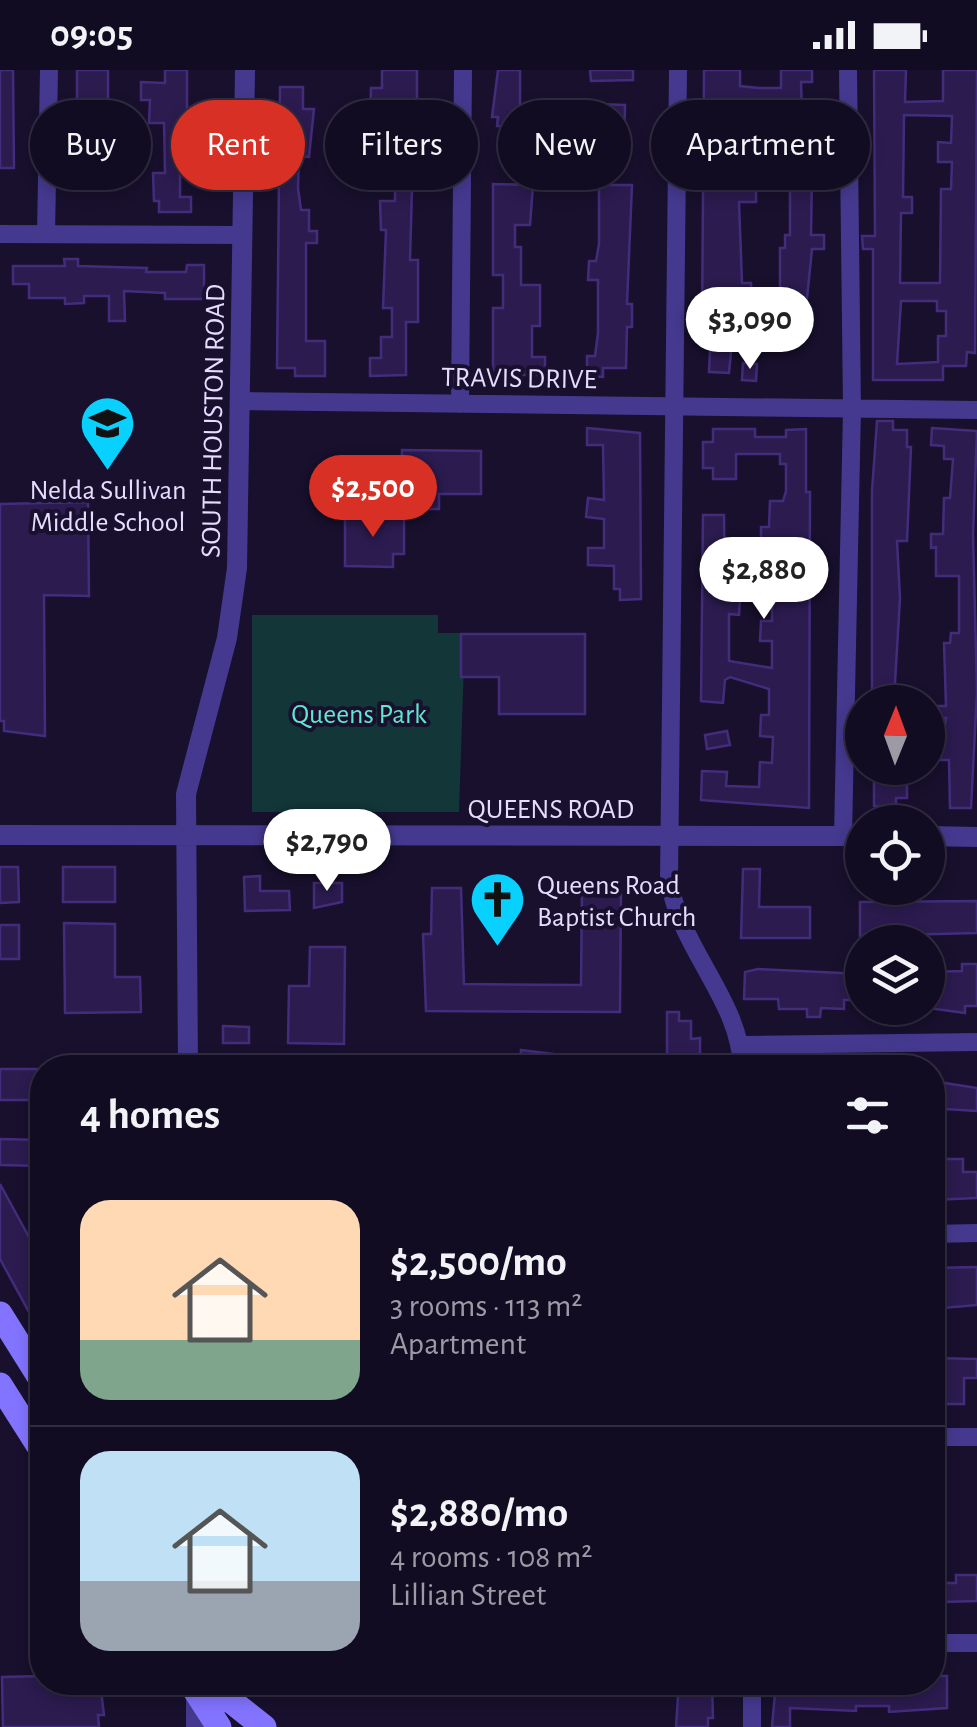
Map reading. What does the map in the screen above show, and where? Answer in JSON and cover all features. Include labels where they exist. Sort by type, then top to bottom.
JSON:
[{"type":"main road","points":[[0,1314],[30,1362]]},
{"type":"main road","points":[[0,1385],[30,1426]]},
{"type":"main road","points":[[200,1695],[219,1727]]},
{"type":"main road","points":[[217,1695],[265,1727]]},
{"type":"main road","points":[[246,1695],[265,1727]]},
{"type":"street","points":[[46,234],[49,70]]},
{"type":"street","name":"SOUTH HOUSTON ROAD","points":[[188,1055],[186,794],[234,604],[245,70]]},
{"type":"street","points":[[460,404],[464,70]]},
{"type":"street","points":[[678,70],[676,407],[666,836],[675,912],[703,970],[734,1018],[742,1055]]},
{"type":"street","points":[[848,70],[853,805]]},
{"type":"street","points":[[0,234],[243,234]]},
{"type":"street","name":"TRAVIS DRIVE","points":[[240,401],[977,410]]},
{"type":"street","name":"QUEENS ROAD","points":[[0,835],[845,836]]},
{"type":"street","points":[[945,836],[977,837]]},
{"type":"street","points":[[742,1045],[977,1042]]},
{"type":"street","points":[[945,1234],[977,1234]]},
{"type":"street","points":[[945,1437],[977,1437]]},
{"type":"street","points":[[945,1643],[977,1643]]},
{"type":"street","points":[[194,1695],[196,1727]]},
{"type":"street","points":[[752,1695],[752,1727]]},
{"type":"green space","name":"Queens Park","points":[[252,615],[438,615],[438,633],[465,633],[459,812],[252,812]]},
{"type":"building","points":[[0,70],[13,70],[14,168],[0,168]]},
{"type":"building","points":[[77,70],[108,70],[108,100],[77,100]]},
{"type":"building","points":[[165,70],[187,70],[187,100],[171,100],[171,190],[180,190],[180,197],[191,197],[191,212],[159,212],[159,201],[154,201],[153,173],[165,173],[164,123],[151,123],[151,100],[141,100],[141,82],[165,83]]},
{"type":"building","points":[[382,70],[417,70],[417,100],[371,100],[371,88],[382,88]]},
{"type":"building","points":[[498,70],[520,70],[520,100],[498,100],[498,117],[492,117]]},
{"type":"building","points":[[590,70],[633,70],[633,80],[591,81]]},
{"type":"building","points":[[704,70],[740,70],[740,86],[781,88],[781,70],[812,70],[812,82],[801,82],[802,100],[704,100]]},
{"type":"building","points":[[874,70],[906,70],[905,102],[943,101],[943,70],[977,70],[975,353],[967,352],[966,366],[943,366],[943,380],[873,380],[873,249],[863,249],[862,236],[875,236]],"holes":[[[904,115],[952,116],[951,143],[938,142],[938,162],[952,162],[951,189],[941,189],[940,283],[900,283],[901,213],[912,213],[912,197],[903,197]],[[901,301],[937,301],[937,311],[946,311],[946,336],[938,336],[938,362],[897,364]]]},
{"type":"building","points":[[280,87],[303,87],[303,100],[280,100]]},
{"type":"building","points":[[305,109],[314,109],[309,157],[305,157]]},
{"type":"building","points":[[493,184],[498,184],[498,190],[533,190],[530,225],[515,225],[515,247],[521,247],[521,285],[540,285],[540,326],[532,326],[532,357],[545,357],[545,375],[493,375],[493,308],[503,308],[503,275],[493,275]]},
{"type":"building","points":[[632,185],[627,304],[632,304],[632,327],[627,327],[626,368],[603,368],[603,377],[587,376],[587,356],[595,356],[598,333],[598,280],[588,280],[589,261],[596,261],[599,190],[631,190]]},
{"type":"building","points":[[279,190],[298,190],[301,210],[309,210],[309,231],[317,231],[317,243],[306,243],[306,341],[325,341],[325,376],[295,376],[295,368],[277,368]]},
{"type":"building","points":[[395,190],[412,190],[410,260],[418,260],[418,322],[406,322],[406,375],[370,376],[370,358],[381,358],[381,337],[392,337],[392,308],[383,308],[386,230],[381,230],[380,201],[395,201]]},
{"type":"building","points":[[703,190],[756,190],[756,202],[739,202],[742,283],[751,283],[752,299],[736,298],[729,373],[709,372],[711,328],[702,328]]},
{"type":"building","points":[[790,190],[812,190],[811,235],[824,235],[824,249],[812,249],[806,308],[812,309],[812,320],[780,319],[780,248],[785,248],[785,235],[790,235]]},
{"type":"building","points":[[64,259],[78,259],[78,266],[147,268],[146,272],[186,272],[187,265],[204,265],[204,299],[165,299],[165,293],[124,291],[125,321],[109,321],[109,296],[84,296],[84,303],[65,304],[65,298],[29,298],[29,284],[13,284],[13,266],[65,266]]},
{"type":"building","points":[[743,363],[757,364],[756,381],[742,380]]},
{"type":"building","points":[[877,421],[893,421],[893,430],[907,430],[907,447],[911,447],[907,541],[897,541],[900,598],[895,685],[872,685],[872,491]]},
{"type":"building","points":[[587,428],[640,433],[641,599],[620,600],[620,589],[614,589],[614,566],[588,565],[588,548],[604,548],[604,519],[586,517],[588,498],[604,500],[603,445],[587,445]]},
{"type":"building","points":[[932,428],[977,431],[973,534],[977,692],[971,808],[950,808],[949,760],[945,760],[944,643],[950,643],[951,633],[959,633],[959,576],[936,576],[936,547],[931,548],[931,534],[943,534],[944,498],[950,498],[953,459],[944,459],[944,446],[931,445]]},
{"type":"building","points":[[713,429],[755,429],[755,437],[786,437],[786,430],[806,429],[806,492],[810,492],[809,808],[701,800],[702,771],[727,772],[726,786],[759,787],[760,762],[772,763],[773,737],[760,736],[761,715],[769,715],[769,689],[730,677],[725,680],[723,703],[701,701],[703,515],[724,515],[725,597],[740,597],[739,615],[729,614],[729,661],[772,668],[772,641],[760,641],[761,621],[772,621],[772,593],[761,593],[761,573],[770,573],[770,547],[761,547],[761,527],[769,527],[770,501],[783,501],[786,491],[786,464],[780,464],[780,454],[736,454],[736,479],[713,479],[713,468],[703,468],[703,442],[713,442]]},
{"type":"building","points":[[402,450],[481,451],[481,494],[439,494],[439,509],[402,509]]},
{"type":"building","points":[[88,502],[89,596],[44,595],[45,736],[4,731],[4,721],[0,721],[0,504]]},
{"type":"building","points":[[345,515],[404,516],[404,554],[393,554],[393,567],[345,566]]},
{"type":"building","points":[[461,634],[585,634],[585,714],[499,714],[499,677],[461,677]]},
{"type":"building","points":[[727,731],[730,745],[707,749],[705,735]]},
{"type":"building","points":[[874,785],[907,785],[907,798],[896,798],[896,805],[874,805]]},
{"type":"building","points":[[0,867],[18,867],[19,902],[0,903]]},
{"type":"building","points":[[63,867],[115,867],[115,902],[63,902]]},
{"type":"building","points":[[743,869],[760,869],[759,907],[810,907],[810,938],[741,938]]},
{"type":"building","points":[[260,876],[260,891],[289,891],[290,910],[245,911],[244,877]]},
{"type":"building","points":[[314,883],[342,883],[342,902],[314,908]]},
{"type":"building","points":[[432,888],[461,888],[464,984],[581,985],[582,889],[621,889],[620,1012],[426,1011],[423,934],[431,934]]},
{"type":"building","points":[[945,901],[977,901],[977,933],[945,934],[945,925],[860,925],[860,905],[945,905]]},
{"type":"building","points":[[64,923],[115,924],[115,977],[140,977],[141,1012],[65,1013]]},
{"type":"building","points":[[0,925],[19,925],[19,959],[0,959]]},
{"type":"building","points":[[310,947],[345,947],[344,1044],[288,1043],[289,986],[309,986]]},
{"type":"building","points":[[962,964],[977,964],[977,1006],[965,1006],[965,1013],[945,1010],[945,972],[962,971]]},
{"type":"building","points":[[758,969],[845,973],[844,1009],[821,1008],[820,1017],[807,1017],[807,1009],[779,1009],[778,999],[744,999],[745,972]]},
{"type":"building","points":[[667,1012],[679,1012],[679,1021],[691,1021],[691,1039],[700,1038],[700,1055],[667,1055]]},
{"type":"building","points":[[223,1026],[249,1027],[249,1043],[223,1043]]},
{"type":"building","points":[[521,1050],[554,1054],[554,1055],[521,1055]]},
{"type":"building","points":[[0,1069],[30,1069],[30,1100],[0,1100]]},
{"type":"building","points":[[945,1083],[977,1088],[977,1111],[945,1109]]},
{"type":"building","points":[[0,1139],[30,1140],[30,1166],[0,1165]]},
{"type":"building","points":[[945,1159],[963,1159],[963,1172],[977,1172],[977,1198],[945,1199]]},
{"type":"building","points":[[0,1184],[30,1239],[30,1314],[0,1259]]},
{"type":"building","points":[[977,1267],[977,1305],[945,1308],[945,1268]]},
{"type":"building","points":[[945,1358],[977,1359],[977,1378],[964,1378],[964,1404],[945,1404]]},
{"type":"building","points":[[956,1575],[977,1575],[977,1601],[945,1602],[945,1583],[956,1583]]},
{"type":"building","points":[[30,1676],[30,1695],[102,1695],[104,1715],[98,1715],[99,1727],[3,1727],[2,1677]]},
{"type":"building","points":[[947,1676],[947,1708],[889,1712],[889,1706],[856,1706],[856,1711],[790,1708],[790,1727],[772,1727],[775,1695],[945,1695]]},
{"type":"building","points":[[678,1695],[712,1695],[713,1718],[708,1718],[708,1727],[676,1727]]},
{"type":"place","name":"Nelda Sullivan Middle School","points":[[108,472]]},
{"type":"place","name":"Queens Road Baptist Church","points":[[498,949]]}]
